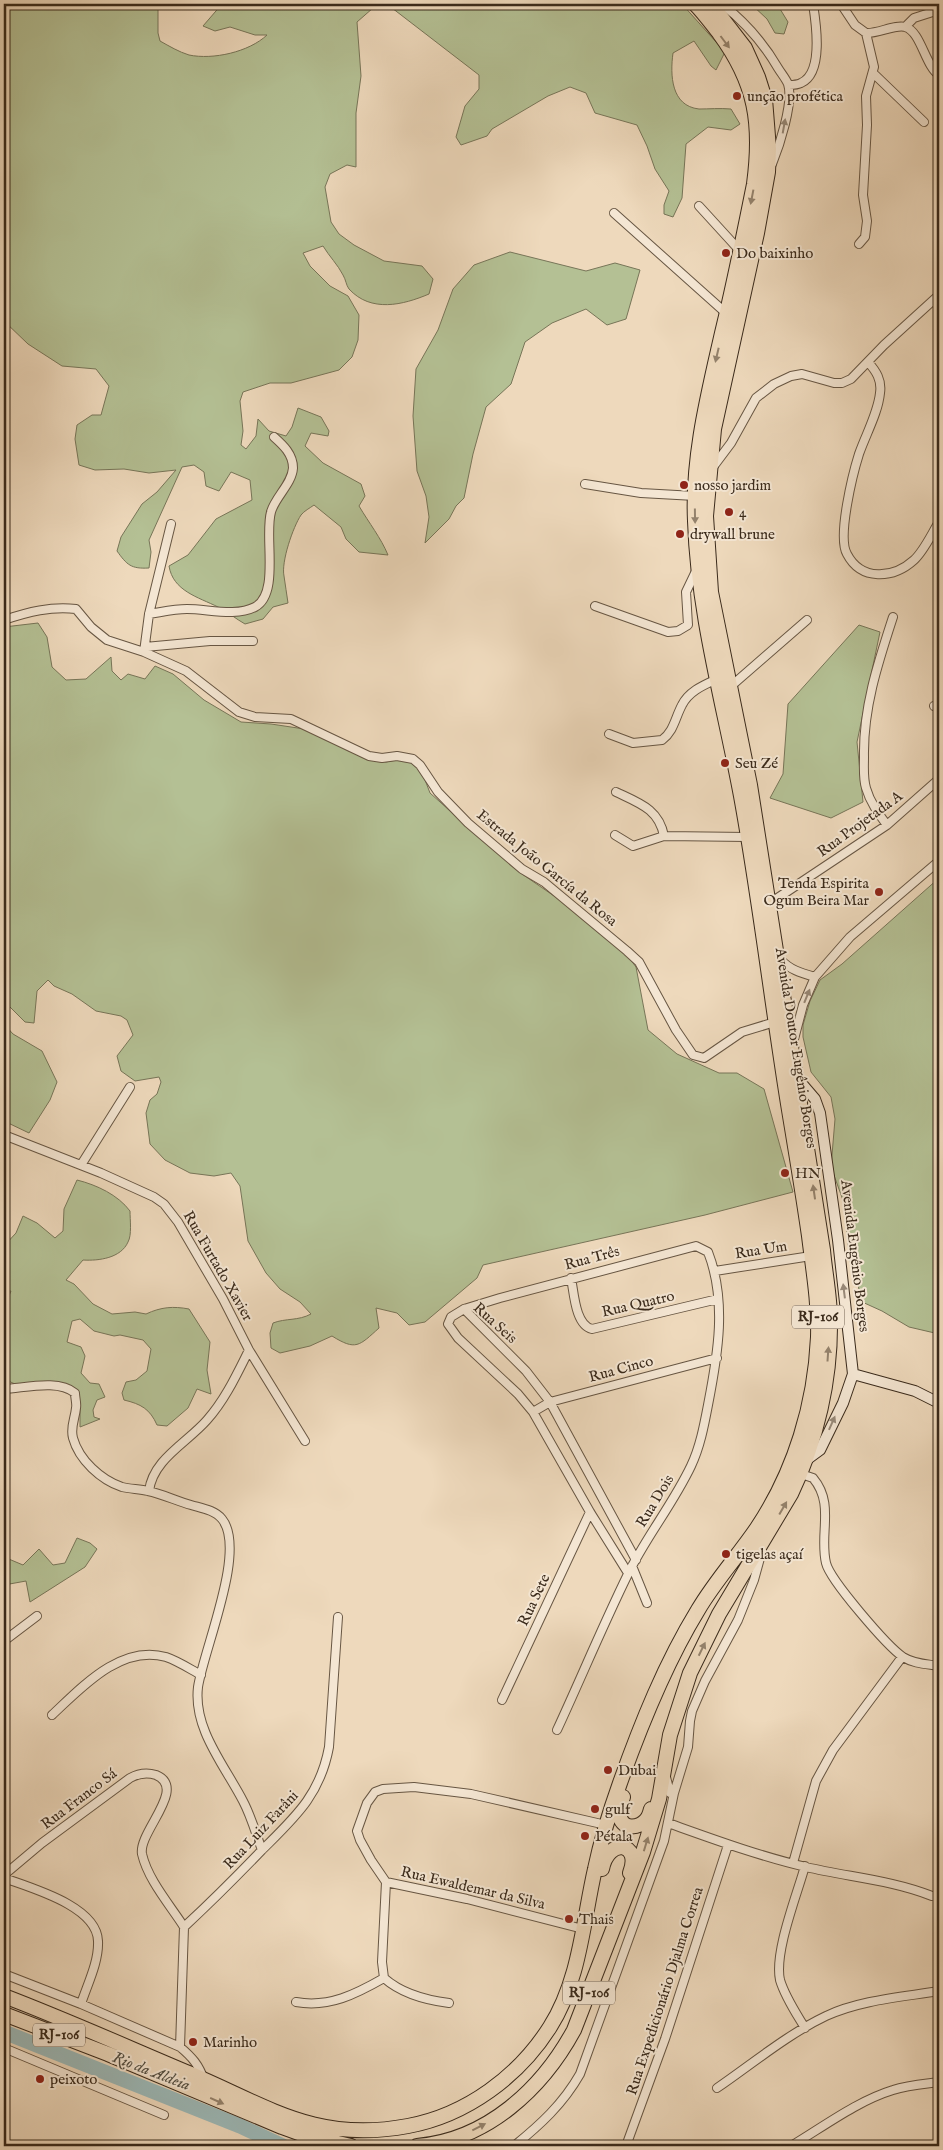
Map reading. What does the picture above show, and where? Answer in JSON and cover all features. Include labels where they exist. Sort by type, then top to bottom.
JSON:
[{"type":"highway","name":"Avenida Doutor Eugênio Borges","points":[[4,1996],[204,2080],[255,2104],[292,2119],[318,2126],[350,2131],[411,2125],[429,2121],[476,2100],[516,2070],[546,2034],[564,1999],[575,1964],[606,1825],[647,1714],[672,1658],[691,1622],[710,1590],[745,1546],[768,1511],[796,1452],[814,1380],[818,1329],[811,1256],[774,1022],[748,837],[717,679],[698,567],[694,516],[695,472],[704,416],[741,252],[758,153],[758,129],[754,102],[747,79],[733,52],[695,4]]},
{"type":"highway","name":"Avenida Doutor Eugênio Borges","points":[[417,2146],[436,2145],[480,2127],[522,2098],[544,2076],[561,2054],[574,2030],[668,1795],[665,1772],[670,1735],[690,1673],[719,1614],[766,1537],[800,1474],[818,1422],[825,1385],[830,1318],[823,1250],[750,785],[711,592],[706,516],[714,429],[723,380],[742,305],[768,172],[768,126],[765,99],[758,76],[745,48],[711,4]]},
{"type":"highway","points":[[690,1673],[678,1690],[665,1739],[652,1808],[648,1818],[633,1827],[624,1824],[619,1816],[624,1792],[685,1646],[691,1622]]},
{"type":"highway","points":[[564,1999],[575,1988],[584,1959],[604,1860],[613,1848],[625,1847],[633,1857],[632,1870],[584,1992],[585,2005]]},
{"type":"highway","name":"RJ-106","points":[[6,2017],[108,2054],[304,2136],[351,2146]]},
{"type":"main road","name":"Avenida Eugênio Borges","points":[[797,1078],[815,1099],[820,1113],[838,1240],[853,1374],[843,1403],[820,1450],[815,1456],[805,1461]]},
{"type":"main road","points":[[853,1374],[915,1391],[939,1403]]},
{"type":"street","points":[[722,4],[743,20],[766,47],[789,85],[788,108],[783,135],[768,172]]},
{"type":"street","points":[[789,85],[800,83],[808,78],[812,72],[818,33],[813,4]]},
{"type":"street","points":[[841,4],[855,25],[866,33],[874,66],[866,96],[867,125],[863,196],[867,221],[865,237],[859,244]]},
{"type":"street","points":[[866,33],[905,26],[914,18],[939,10]]},
{"type":"street","points":[[905,26],[916,37],[933,69],[939,75]]},
{"type":"street","points":[[873,72],[924,122]]},
{"type":"street","points":[[699,206],[741,252]]},
{"type":"street","points":[[614,213],[727,314]]},
{"type":"street","points":[[709,473],[731,443],[756,398],[774,384],[791,376],[802,374],[819,380],[842,383],[851,379],[884,345],[939,296]]},
{"type":"street","points":[[868,362],[878,374],[880,393],[858,456],[850,492],[843,526],[846,553],[855,566],[867,574],[884,574],[903,568],[916,559],[939,522]]},
{"type":"street","points":[[149,614],[187,609],[238,611],[254,607],[262,602],[268,590],[268,531],[271,511],[284,490],[293,470],[292,458],[286,448],[274,437]]},
{"type":"street","points":[[585,484],[641,493],[695,496]]},
{"type":"street","points":[[171,524],[149,614],[144,649],[210,641],[253,642]]},
{"type":"street","points":[[595,606],[668,632],[678,631],[688,625],[686,592],[698,567]]},
{"type":"street","name":"Estrada João García da Rosa","points":[[4,620],[36,610],[58,607],[76,608],[91,627],[107,640],[144,649],[186,671],[238,712],[255,717],[291,719],[369,756],[382,758],[397,756],[413,759],[420,764],[438,792],[468,823],[522,869],[544,882],[639,962],[676,1030],[693,1055],[704,1058],[742,1032],[774,1022]]},
{"type":"street","points":[[887,824],[872,804],[866,787],[864,730],[871,688],[893,617]]},
{"type":"street","points":[[730,687],[807,620]]},
{"type":"street","points":[[609,734],[633,743],[662,740],[672,729],[682,703],[690,694],[717,679]]},
{"type":"street","name":"Rua Projetada A","points":[[770,903],[887,824],[939,779]]},
{"type":"street","points":[[616,792],[640,803],[653,812],[660,820],[664,836]]},
{"type":"street","points":[[615,835],[633,846],[664,836],[748,837]]},
{"type":"street","points":[[792,1050],[803,1005],[815,977],[850,937],[939,860]]},
{"type":"street","points":[[777,956],[787,967],[815,977]]},
{"type":"street","points":[[81,1165],[130,1087]]},
{"type":"street","name":"Rua Furtado Xavier","points":[[4,1135],[81,1165],[154,1197],[172,1213],[249,1350],[305,1441]]},
{"type":"street","name":"Rua Três","points":[[464,1309],[570,1278],[696,1246],[708,1252],[715,1271]]},
{"type":"street","name":"Rua Um","points":[[715,1271],[811,1256]]},
{"type":"street","name":"Rua Dois","points":[[557,1730],[632,1566],[692,1464],[701,1438],[717,1358],[718,1300],[715,1271]]},
{"type":"street","name":"Rua Quatro","points":[[570,1278],[580,1318],[583,1324],[592,1329],[718,1300]]},
{"type":"street","name":"Rua Seis","points":[[632,1566],[590,1512],[533,1412],[518,1394],[450,1330],[448,1324],[451,1317],[464,1309],[526,1371],[550,1402],[632,1566],[647,1603]]},
{"type":"street","points":[[149,1491],[150,1481],[156,1470],[207,1420],[230,1385],[249,1350]]},
{"type":"street","name":"Rua Cinco","points":[[533,1412],[550,1402],[717,1358]]},
{"type":"street","points":[[4,1390],[58,1385],[69,1388],[75,1393],[76,1408],[72,1436],[88,1464],[110,1482],[123,1487],[149,1491],[214,1513],[222,1519],[227,1530],[230,1548],[229,1568],[201,1675],[198,1698],[199,1713],[204,1729],[243,1802],[262,1850]]},
{"type":"street","points":[[800,1474],[813,1478],[824,1494],[826,1562],[834,1580],[902,1656],[912,1662],[939,1666]]},
{"type":"street","name":"Rua Sete","points":[[502,1700],[590,1512]]},
{"type":"street","points":[[514,2146],[555,2110],[570,2092],[580,2074],[654,1868],[668,1823],[668,1795],[688,1747],[692,1711],[705,1681],[748,1598],[766,1537]]},
{"type":"street","points":[[4,1641],[37,1616]]},
{"type":"street","name":"Rua Luiz Farâni","points":[[184,1927],[291,1823],[308,1802],[325,1766],[329,1747],[338,1617]]},
{"type":"street","points":[[52,1715],[101,1673],[131,1656],[143,1655],[169,1658],[201,1675]]},
{"type":"street","points":[[793,1863],[821,1769],[902,1656]]},
{"type":"street","name":"Rua Franco Sá","points":[[4,1876],[49,1838],[130,1778],[138,1774],[152,1774],[163,1780],[166,1786],[166,1800],[145,1834],[142,1851],[154,1880],[184,1927]]},
{"type":"street","points":[[449,2003],[408,1994],[399,1990],[384,1978],[382,1962],[386,1882],[367,1853],[357,1831],[370,1796],[378,1790],[414,1787],[471,1794],[606,1825]]},
{"type":"street","points":[[668,1823],[728,1845],[793,1863],[892,1884],[932,1896]]},
{"type":"street","name":"Rua Expedicionário Djalma Correa","points":[[626,2146],[665,2039],[728,1845]]},
{"type":"street","points":[[805,1866],[779,1961],[780,1980],[805,2028]]},
{"type":"street","points":[[4,1876],[66,1903],[81,1912],[92,1923],[97,1933],[98,1943],[96,1957],[81,2004]]},
{"type":"street","name":"Rua Ewaldemar da Silva","points":[[386,1882],[467,1899],[583,1929]]},
{"type":"street","points":[[180,2047],[184,1927]]},
{"type":"street","points":[[4,1974],[81,2004],[180,2047],[200,2067],[204,2080]]},
{"type":"street","points":[[296,2002],[309,2004],[328,2003],[358,1993],[384,1978]]},
{"type":"street","points":[[717,2088],[827,2015],[884,2000],[939,1991]]},
{"type":"street","points":[[4,2048],[164,2115]]},
{"type":"street","points":[[791,2146],[859,2105],[880,2095],[905,2087],[939,2082]]},
{"type":"green space","points":[[4,4],[158,4],[158,33],[160,41],[189,55],[209,56],[241,50],[251,46],[267,35],[255,35],[230,27],[215,31],[203,26],[222,4],[682,4],[725,52],[716,70],[711,66],[694,41],[673,53],[672,71],[674,88],[683,102],[690,107],[699,109],[731,109],[740,124],[731,130],[708,127],[686,144],[682,198],[673,217],[664,214],[664,205],[669,191],[655,169],[637,125],[595,113],[586,93],[570,87],[548,96],[492,129],[487,136],[461,145],[456,137],[465,106],[479,89],[479,75],[392,8],[373,8],[357,22],[361,76],[356,113],[356,167],[347,165],[330,174],[325,187],[331,222],[339,234],[354,245],[384,261],[422,266],[433,279],[429,294],[398,304],[377,304],[367,301],[358,297],[349,289],[341,271],[323,246],[303,253],[310,266],[330,286],[348,296],[359,315],[358,340],[352,357],[339,370],[291,383],[270,383],[243,392],[240,401],[243,431],[241,445],[246,449],[256,436],[258,419],[269,431],[286,436],[292,427],[298,408],[321,417],[329,431],[328,436],[311,433],[305,446],[323,463],[361,484],[365,496],[359,506],[388,555],[359,552],[346,539],[341,527],[314,505],[305,511],[298,520],[286,554],[284,579],[288,603],[273,607],[263,619],[245,624],[181,587],[171,575],[169,566],[188,555],[216,519],[252,500],[250,480],[231,472],[219,491],[206,486],[204,472],[194,465],[182,467],[149,540],[151,552],[149,568],[138,568],[130,565],[117,551],[121,537],[142,504],[157,492],[176,470],[149,473],[124,469],[95,470],[79,465],[75,439],[77,425],[92,415],[101,415],[109,386],[96,369],[62,366],[28,344],[4,321]]},
{"type":"green space","points":[[751,4],[777,4],[788,22],[784,34],[775,33],[767,19]]},
{"type":"green space","points":[[510,252],[586,271],[615,263],[640,270],[626,319],[607,325],[586,309],[552,323],[525,342],[511,384],[486,407],[473,454],[464,498],[456,506],[449,519],[425,543],[429,517],[426,496],[417,471],[413,416],[416,369],[438,330],[453,289],[474,265]]},
{"type":"green space","points":[[38,623],[47,637],[52,667],[66,680],[86,679],[111,657],[112,671],[121,680],[128,674],[145,679],[155,666],[173,674],[204,700],[241,722],[311,730],[349,751],[386,762],[405,758],[422,772],[430,793],[489,846],[522,874],[579,913],[628,956],[636,967],[648,1030],[677,1054],[719,1073],[737,1073],[764,1089],[793,1192],[705,1215],[483,1265],[477,1278],[425,1322],[409,1325],[397,1313],[376,1308],[379,1328],[367,1339],[357,1344],[347,1344],[332,1336],[310,1346],[280,1353],[271,1348],[270,1333],[273,1323],[301,1318],[311,1314],[300,1302],[280,1289],[266,1273],[248,1241],[240,1186],[231,1173],[214,1176],[190,1173],[165,1160],[150,1144],[146,1113],[150,1100],[157,1094],[161,1082],[159,1077],[135,1081],[121,1071],[117,1056],[133,1035],[127,1020],[121,1016],[96,1011],[72,994],[54,986],[48,980],[37,991],[34,1023],[25,1022],[9,1006],[4,1021],[4,627]]},
{"type":"green space","points":[[859,625],[880,632],[857,742],[863,802],[831,818],[770,798],[783,774],[788,704]]},
{"type":"green space","points":[[939,878],[939,1334],[909,1327],[860,1301],[855,1251],[850,1263],[844,1203],[831,1167],[835,1119],[831,1097],[811,1072],[803,1037],[803,1025],[810,1001],[820,980],[842,964]]},
{"type":"green space","points":[[4,1024],[13,1034],[42,1051],[57,1082],[50,1100],[29,1133],[4,1121]]},
{"type":"green space","points":[[77,1180],[106,1191],[125,1205],[130,1211],[130,1235],[128,1242],[120,1252],[102,1259],[83,1260],[66,1280],[74,1284],[93,1304],[112,1314],[135,1312],[146,1314],[167,1308],[189,1309],[210,1342],[207,1370],[211,1394],[197,1389],[188,1408],[167,1426],[157,1425],[148,1411],[140,1405],[124,1400],[122,1393],[126,1382],[136,1380],[147,1371],[151,1349],[143,1340],[94,1331],[80,1319],[72,1321],[67,1342],[81,1347],[85,1356],[81,1373],[90,1383],[99,1384],[105,1397],[97,1400],[93,1410],[94,1417],[100,1419],[80,1427],[80,1408],[65,1388],[26,1389],[4,1379],[4,1308],[11,1291],[4,1292],[4,1246],[16,1233],[23,1216],[37,1223],[55,1238],[63,1231],[64,1209]]},
{"type":"green space","points":[[77,1538],[90,1543],[97,1549],[85,1567],[30,1602],[26,1581],[4,1585],[4,1557],[23,1565],[39,1549],[53,1565],[65,1563]]},
{"type":"waterway","name":"Rio da Aldeia","points":[[4,2032],[240,2126],[283,2146]]},
{"type":"place","name":"unção profética","points":[[737,96]]},
{"type":"place","name":"Do baixinho","points":[[726,253]]},
{"type":"place","name":"nosso jardim","points":[[684,485]]},
{"type":"place","name":"4","points":[[729,512]]},
{"type":"place","name":"drywall brune","points":[[680,534]]},
{"type":"place","name":"Seu Zé","points":[[725,763]]},
{"type":"place","name":"Tenda Espirita Ogum Beira Mar","points":[[879,892]]},
{"type":"place","name":"HN","points":[[785,1173]]},
{"type":"place","name":"tigelas açaí","points":[[726,1554]]},
{"type":"place","name":"Dubai","points":[[608,1770]]},
{"type":"place","name":"gulf","points":[[595,1809]]},
{"type":"place","name":"Pétala","points":[[585,1836]]},
{"type":"place","name":"Thais","points":[[569,1919]]},
{"type":"place","name":"Marinho","points":[[193,2042]]},
{"type":"place","name":"peixoto","points":[[40,2079]]}]
